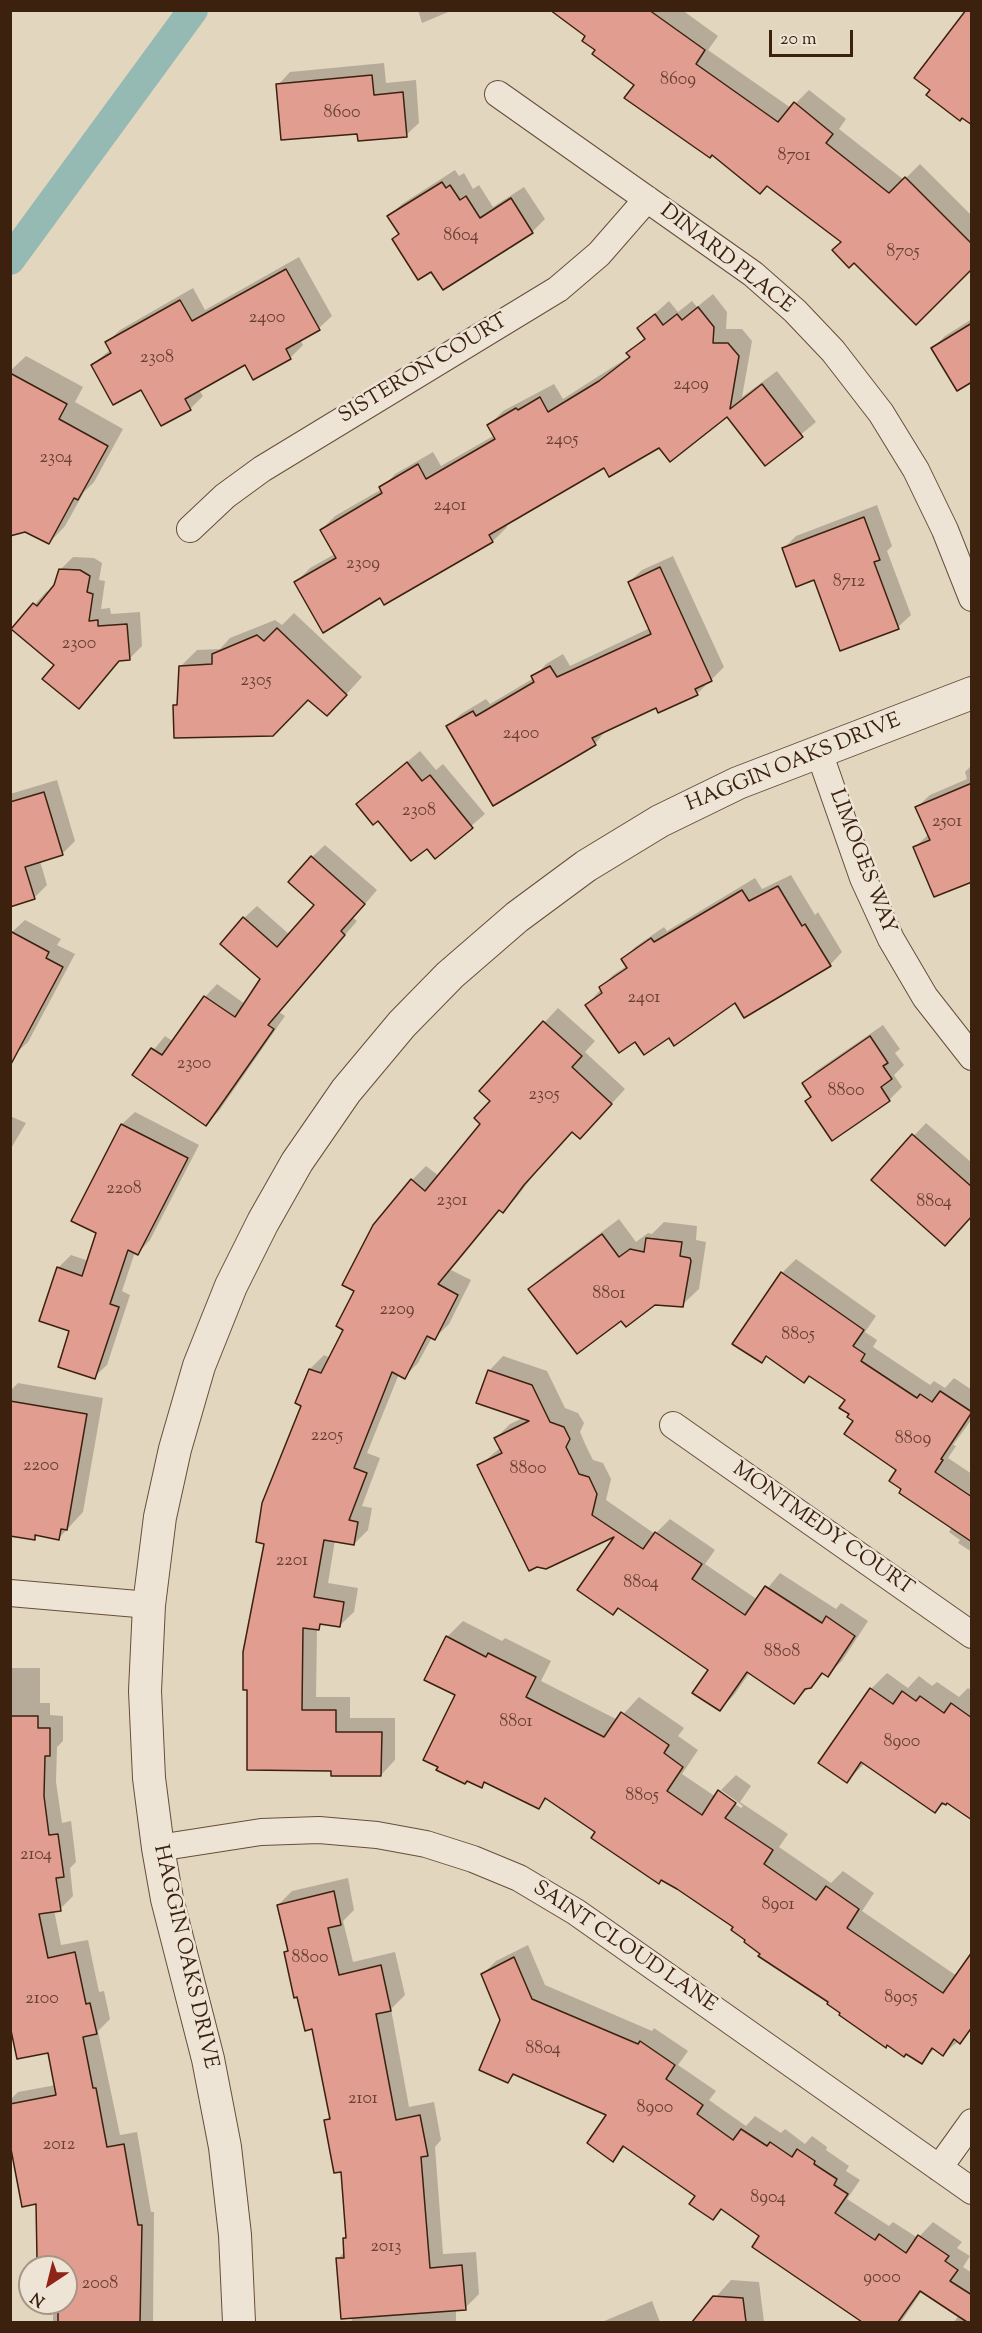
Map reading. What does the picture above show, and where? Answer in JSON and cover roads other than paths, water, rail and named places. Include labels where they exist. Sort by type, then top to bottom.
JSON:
[{"type":"street","name":"DINARD PLACE","points":[[498,94],[753,274],[795,311],[833,351],[882,413],[916,470],[945,530],[972,598]]},
{"type":"street","name":"SISTERON COURT","points":[[190,529],[225,496],[262,469],[558,289],[599,254],[647,198]]},
{"type":"street","name":"HAGGIN OAKS DRIVE","points":[[239,2322],[235,2235],[225,2147],[208,2059],[167,1899],[158,1848],[149,1778],[145,1691],[149,1605],[160,1517],[175,1449],[199,1366],[231,1286],[263,1222],[297,1162],[346,1091],[402,1024],[450,975],[517,917],[586,866],[660,821],[738,783],[972,693]]},
{"type":"street","name":"LIMOGES WAY","points":[[819,752],[863,878],[891,939],[925,997],[972,1057]]},
{"type":"street","name":"MONTMEDY COURT","points":[[673,1425],[972,1635]]},
{"type":"street","points":[[10,1593],[149,1605]]},
{"type":"street","name":"SAINT CLOUD LANE","points":[[158,1848],[261,1832],[320,1830],[377,1835],[426,1844],[473,1859],[519,1878],[576,1912],[972,2191]]},
{"type":"street","points":[[939,2168],[972,2122]]},
{"type":"waterway","points":[[10,260],[193,10]]}]
